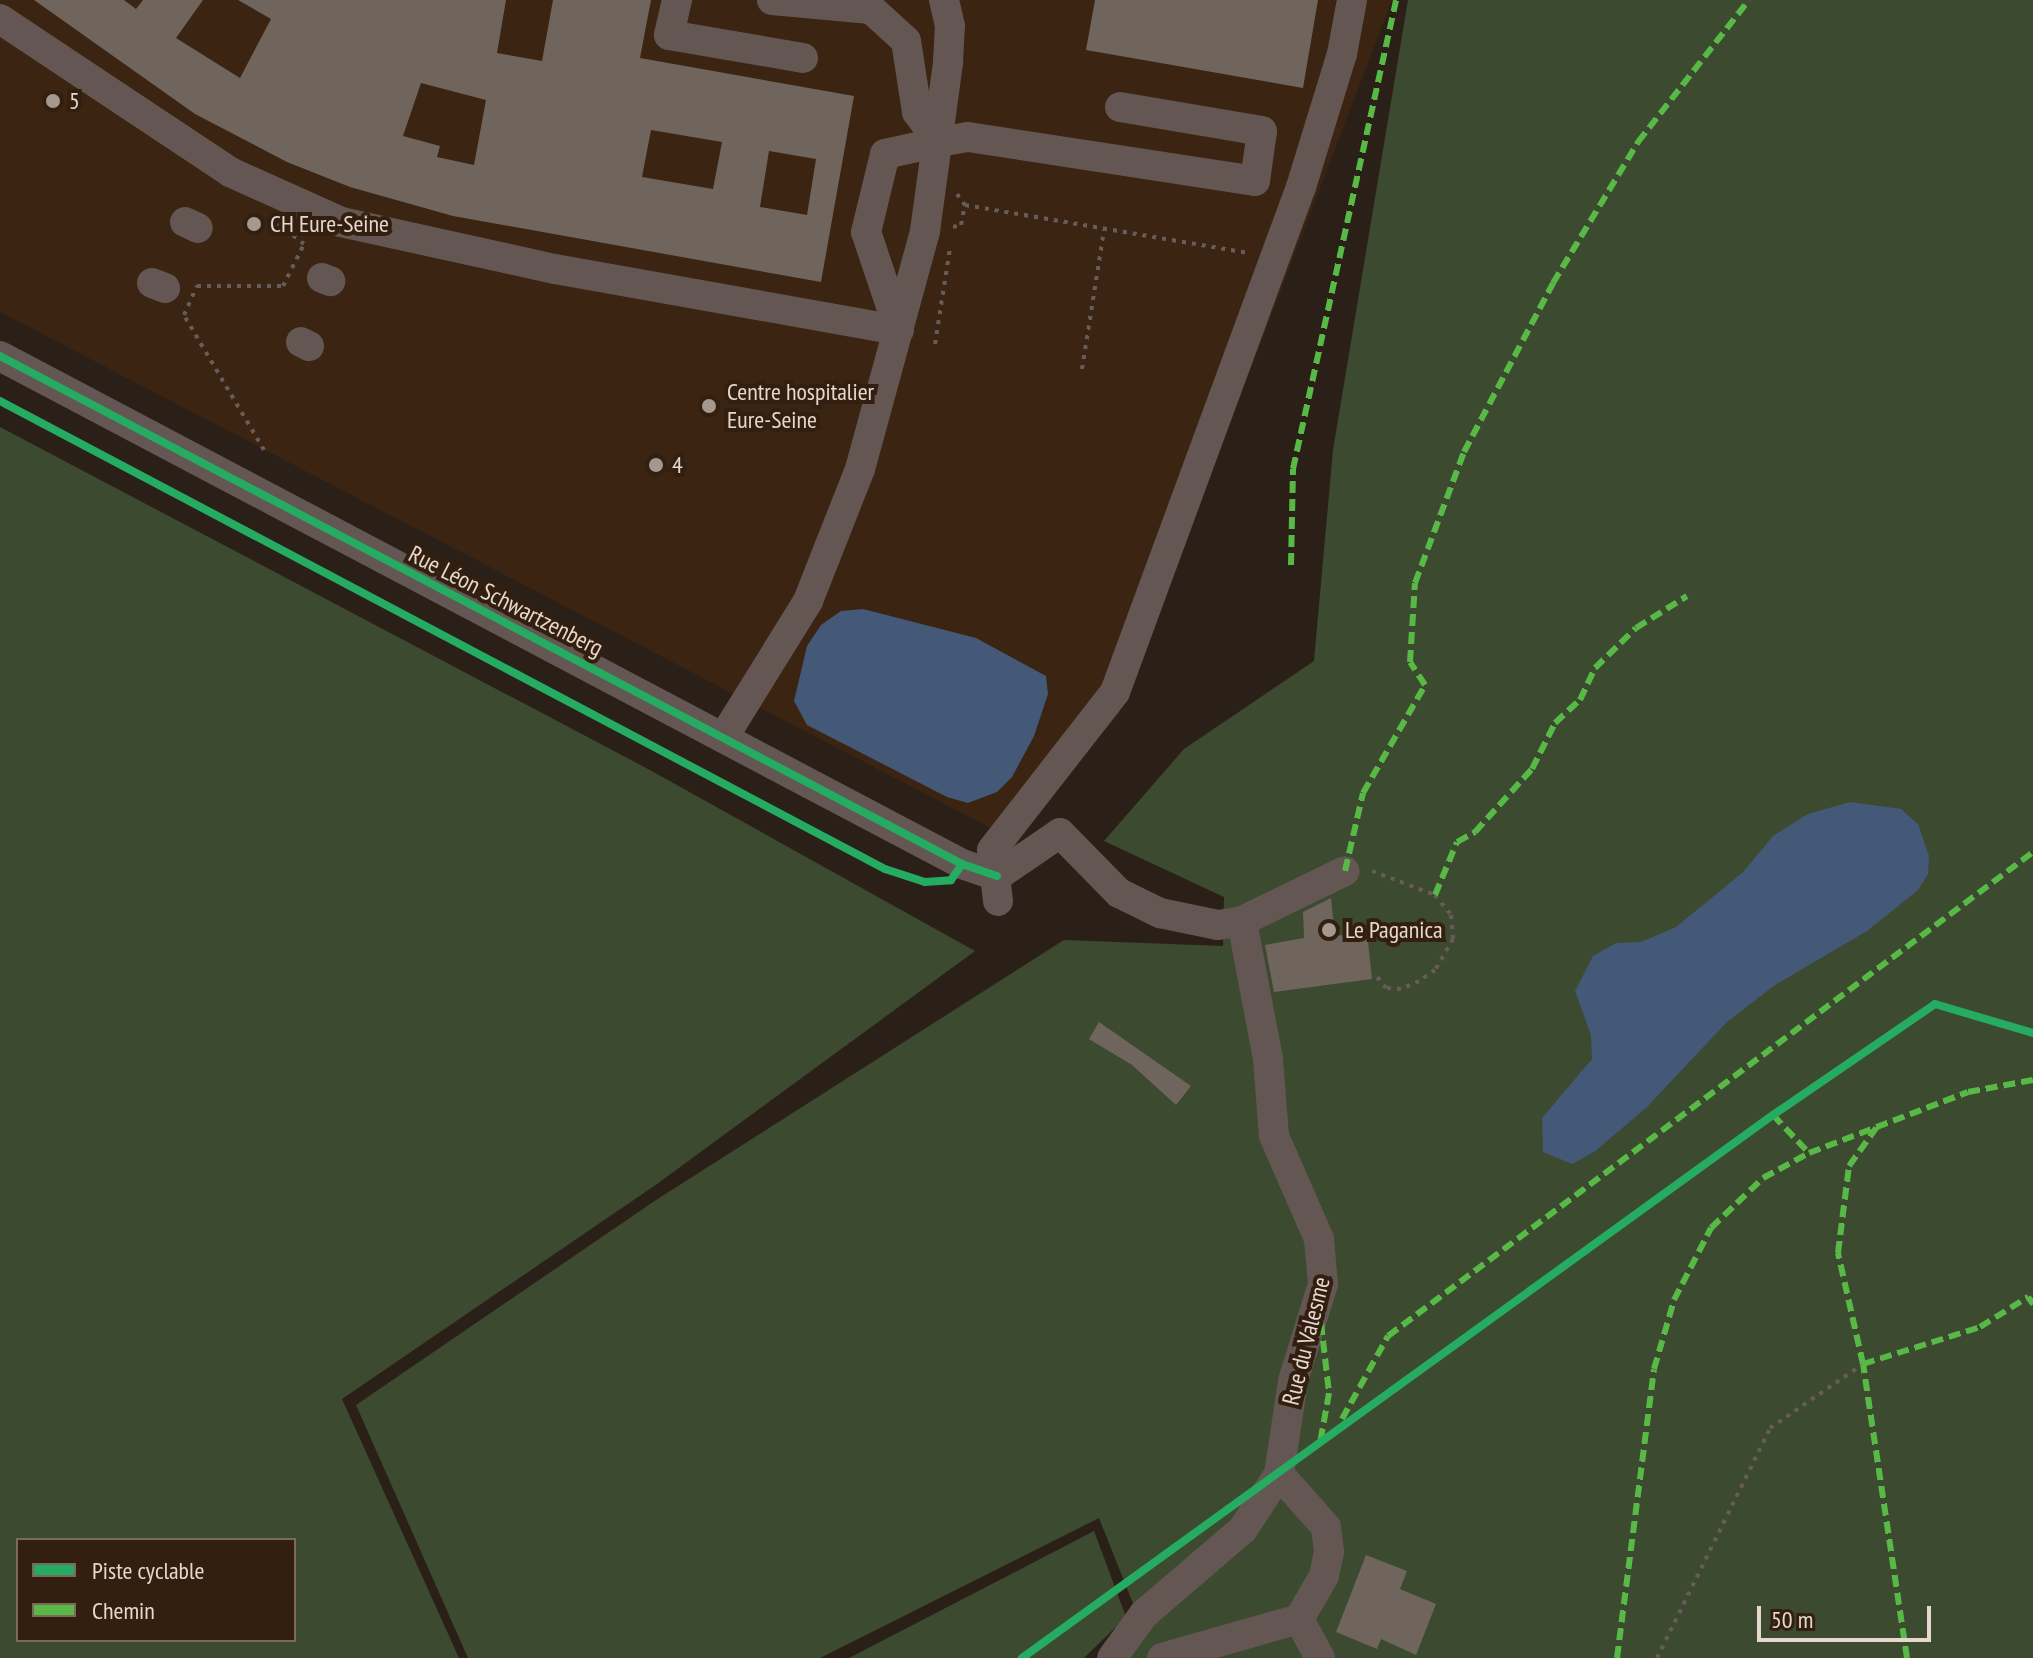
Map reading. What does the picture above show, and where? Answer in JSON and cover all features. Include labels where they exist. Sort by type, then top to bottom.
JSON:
[{"type":"street","points":[[677,0],[669,35],[803,58]]},
{"type":"street","points":[[772,0],[871,9],[906,41],[917,112],[939,142]]},
{"type":"street","points":[[725,735],[808,601],[899,330],[939,142],[950,26],[944,0]]},
{"type":"street","points":[[998,889],[992,850],[1006,827],[1115,692],[1301,187],[1342,54],[1352,0]]},
{"type":"street","points":[[0,19],[230,172],[341,222],[555,269],[899,330]]},
{"type":"street","points":[[899,330],[866,232],[885,154],[979,132],[1255,181],[1262,131],[1120,107]]},
{"type":"street","name":"Rue Léon Schwartzenberg","points":[[0,356],[725,735],[962,864],[998,889]]},
{"type":"street","points":[[998,889],[1060,833],[1098,880],[1160,913],[1218,925],[1242,921],[1345,871]]},
{"type":"street","name":"Rue du Valesme","points":[[1112,1658],[1144,1614],[1243,1529],[1279,1474],[1293,1381],[1319,1305],[1325,1268],[1319,1239],[1278,1150],[1268,1059],[1242,921]]},
{"type":"street","points":[[1162,1658],[1299,1619],[1324,1576],[1328,1540],[1326,1527],[1279,1474]]},
{"type":"street","points":[[1299,1619],[1320,1658]]},
{"type":"path","points":[[933,178],[948,182],[965,205],[1253,254]]},
{"type":"path","points":[[935,344],[953,226],[961,225],[965,205]]},
{"type":"path","points":[[264,450],[184,315],[197,286],[283,286],[304,244],[267,215]]},
{"type":"path","points":[[1082,369],[1104,229]]},
{"type":"path","points":[[1345,871],[1393,875],[1414,890],[1435,895],[1451,915],[1453,939],[1435,970],[1401,989],[1386,988],[1377,977]]},
{"type":"path","points":[[1657,1658],[1770,1428],[1863,1364]]},
{"type":"shaded area","name":"Centre hospitalier Eure-Seine","points":[[0,0],[1392,0],[1119,714],[1012,839],[0,312]]},
{"type":"green space","points":[[1408,0],[2033,0],[2033,1658],[1128,1658],[1144,1631],[1099,1518],[820,1658],[468,1658],[356,1405],[656,1200],[1064,940],[1223,946],[1224,897],[1104,841],[1184,749],[1314,661],[1333,450]]},
{"type":"green space","points":[[0,427],[648,769],[975,951],[657,1184],[342,1399],[459,1658],[0,1658]]},
{"type":"green space","points":[[1094,1531],[1126,1617],[1084,1658],[849,1658]]},
{"type":"water","points":[[863,609],[976,638],[1046,676],[1048,694],[1034,736],[1012,777],[997,792],[968,803],[947,797],[807,725],[794,701],[807,646],[821,625],[841,611]]},
{"type":"water","points":[[1850,802],[1901,809],[1918,824],[1929,856],[1928,874],[1918,890],[1867,931],[1775,985],[1727,1022],[1646,1108],[1594,1152],[1572,1164],[1543,1152],[1542,1118],[1592,1059],[1591,1035],[1575,991],[1593,956],[1616,943],[1641,942],[1676,927],[1742,873],[1773,836],[1808,814]]},
{"type":"building","points":[[34,0],[124,0],[136,9],[143,0],[203,0],[176,38],[240,78],[271,19],[238,0],[506,0],[497,53],[542,61],[553,0],[651,0],[640,58],[854,96],[821,282],[453,216],[350,187],[287,162],[195,114]],"holes":[[[421,83],[486,100],[474,165],[437,157],[440,146],[403,136]],[[651,130],[722,142],[713,189],[642,177]],[[769,151],[816,159],[807,215],[760,207]]]},
{"type":"building","points":[[1095,0],[1318,0],[1303,88],[1086,50]]},
{"type":"building","points":[[1331,898],[1335,936],[1367,932],[1372,979],[1274,992],[1265,945],[1304,938],[1303,912]]},
{"type":"building","points":[[1099,1022],[1191,1086],[1176,1105],[1132,1065],[1089,1039]]},
{"type":"building","points":[[1366,1555],[1407,1571],[1400,1589],[1436,1604],[1416,1655],[1381,1639],[1377,1649],[1336,1632]]},
{"type":"marked path","points":[[1291,565],[1293,469],[1396,0]]},
{"type":"marked path","points":[[1345,871],[1363,793],[1425,685],[1410,662],[1415,583],[1464,452],[1553,283],[1638,142],[1749,0]]},
{"type":"marked path","points":[[1435,895],[1457,842],[1475,832],[1532,769],[1555,723],[1580,700],[1595,668],[1636,628],[1687,596]]},
{"type":"marked path","points":[[1342,1419],[1388,1336],[2033,852]]},
{"type":"marked path","points":[[1617,1658],[1654,1369],[1674,1300],[1711,1228],[1763,1178],[1809,1153],[1968,1092],[2033,1080]]},
{"type":"marked path","points":[[1773,1115],[1809,1153]]},
{"type":"marked path","points":[[1863,1364],[1838,1253],[1849,1166],[1876,1128]]},
{"type":"marked path","points":[[1907,1658],[1863,1364],[1980,1327],[2028,1297],[2033,1304]]},
{"type":"marked path","points":[[1319,1305],[1329,1393],[1320,1443]]},
{"type":"cycle path","points":[[0,356],[962,864],[997,876]]},
{"type":"cycle path","points":[[0,401],[885,869],[925,882],[951,880],[962,864]]},
{"type":"cycle path","points":[[1022,1658],[1773,1115],[1935,1004],[2033,1033]]},
{"type":"place","name":"5","points":[[53,101]]},
{"type":"place","name":"CH Eure-Seine","points":[[254,224]]},
{"type":"place","name":"Centre hospitalier Eure-Seine","points":[[709,406]]},
{"type":"place","name":"4","points":[[656,465]]},
{"type":"place","name":"Le Paganica","points":[[1329,930]]}]
